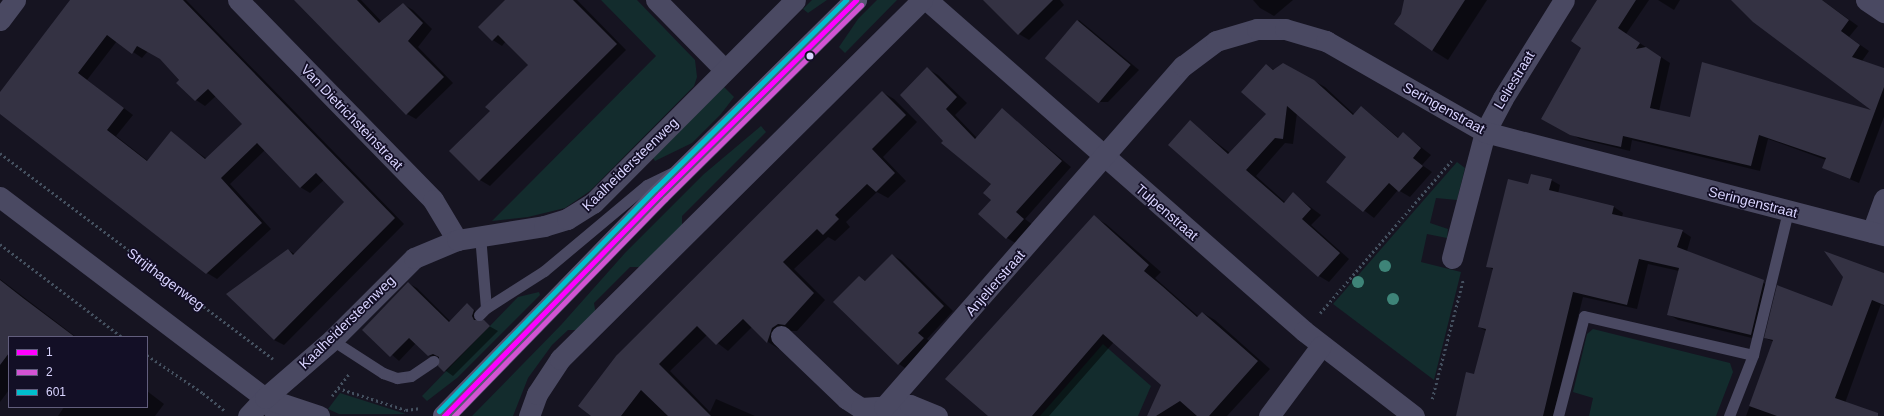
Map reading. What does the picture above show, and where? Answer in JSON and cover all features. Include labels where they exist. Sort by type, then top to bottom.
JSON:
[{"type":"street","points":[[0,20],[15,0]]},
{"type":"street","name":"Van Dietrichsteinstraat","points":[[238,0],[434,200],[457,240]]},
{"type":"street","points":[[656,0],[725,70]]},
{"type":"street","name":"Kaalheidersteenweg","points":[[248,416],[265,398],[332,340],[414,258],[457,240],[480,235],[544,226],[581,212],[593,203],[795,0]]},
{"type":"street","points":[[434,414],[856,0]]},
{"type":"street","points":[[529,416],[537,394],[560,359],[922,0]]},
{"type":"street","name":"Tulpenstraat","points":[[927,0],[1321,346],[1414,416]]},
{"type":"street","name":"Leliestraat","points":[[1452,258],[1486,132],[1503,98],[1564,0]]},
{"type":"street","points":[[1866,0],[1884,12]]},
{"type":"street","name":"Seringenstraat","points":[[1104,157],[1183,66],[1201,51],[1237,33],[1257,29],[1285,29],[1326,42],[1486,132],[1878,233]]},
{"type":"street","name":"Anjelierstraat","points":[[884,407],[1104,157]]},
{"type":"street","points":[[0,197],[265,398],[278,416]]},
{"type":"street","points":[[1878,233],[1884,199]]},
{"type":"street","points":[[780,336],[846,399],[861,408],[910,406],[937,416]]},
{"type":"street","points":[[1269,416],[1321,346]]},
{"type":"street","points":[[265,398],[318,415]]},
{"type":"lane","points":[[480,235],[482,312],[544,272],[647,185],[690,164]]},
{"type":"lane","points":[[1729,416],[1753,355],[1788,211]]},
{"type":"lane","points":[[1558,416],[1584,316],[1753,355]]},
{"type":"lane","points":[[332,340],[383,373],[397,378],[411,376],[433,361]]},
{"type":"path","name":"Strijthagenweg","points":[[0,153],[293,373]]},
{"type":"path","points":[[1304,331],[1455,157]]},
{"type":"path","points":[[0,244],[121,336]]},
{"type":"path","points":[[1431,401],[1466,268],[1452,258]]},
{"type":"path","points":[[148,356],[203,393],[232,416]]},
{"type":"path","points":[[318,415],[338,388],[406,410],[420,407],[434,414]]},
{"type":"green space","points":[[601,0],[637,0],[695,60],[697,77],[694,86],[590,191],[565,208],[528,217],[492,221],[656,56]]},
{"type":"green space","points":[[812,0],[827,0],[808,13],[803,9]]},
{"type":"green space","points":[[877,0],[897,0],[845,53],[839,47],[858,19]]},
{"type":"green space","points":[[724,87],[734,97],[721,114],[692,143],[655,161],[653,158]]},
{"type":"green space","points":[[761,126],[766,132],[682,216],[682,230],[645,267],[630,267],[594,303],[596,316],[583,330],[568,330],[552,345],[528,378],[513,416],[472,416],[561,325],[625,253],[704,174]]},
{"type":"green space","points":[[1457,162],[1465,168],[1457,200],[1436,198],[1430,223],[1448,229],[1447,238],[1427,234],[1421,262],[1461,272],[1434,380],[1333,304]]},
{"type":"green space","points":[[539,292],[540,295],[457,378],[427,401],[422,396],[518,297]]},
{"type":"green space","points":[[1593,329],[1730,363],[1733,372],[1716,416],[1589,416],[1593,398],[1573,392],[1587,334]]},
{"type":"green space","points":[[1103,344],[1151,386],[1138,416],[1040,416]]},
{"type":"green space","points":[[340,393],[406,414],[339,414],[328,409]]},
{"type":"building","points":[[70,0],[183,0],[395,218],[274,340],[226,294],[288,249],[293,255],[344,202],[316,173],[300,188],[257,143],[221,178],[262,223],[206,274],[0,114],[0,92]],"holes":[[[107,35],[132,54],[137,46],[160,59],[179,80],[176,83],[195,101],[208,89],[242,124],[205,159],[171,131],[147,161],[107,130],[124,108],[78,73]]]},
{"type":"building","points":[[294,0],[357,0],[379,23],[403,3],[423,23],[408,41],[444,77],[406,115]]},
{"type":"building","points":[[505,0],[573,0],[617,44],[479,181],[449,151],[490,111],[485,107],[528,65],[498,35],[492,41],[478,27]]},
{"type":"building","points":[[983,0],[1053,0],[1018,35]]},
{"type":"building","points":[[1404,0],[1465,0],[1432,51],[1394,24],[1401,14]]},
{"type":"building","points":[[1597,0],[1636,0],[1618,28],[1640,43],[1636,49],[1646,47],[1661,57],[1650,108],[1690,117],[1702,62],[1871,110],[1753,22],[1731,0],[1822,0],[1849,20],[1841,31],[1860,45],[1852,57],[1884,68],[1884,87],[1850,179],[1822,168],[1826,158],[1759,135],[1751,166],[1623,136],[1621,147],[1570,135],[1541,119],[1581,48],[1571,41]]},
{"type":"building","points":[[1077,20],[1131,65],[1098,103],[1045,58]]},
{"type":"building","points":[[1283,63],[1314,80],[1353,115],[1361,106],[1398,138],[1403,132],[1421,148],[1413,158],[1423,166],[1399,192],[1389,183],[1363,212],[1326,182],[1346,157],[1287,106],[1283,139],[1275,138],[1246,170],[1284,203],[1293,192],[1311,209],[1302,219],[1340,253],[1318,277],[1168,145],[1190,120],[1228,154],[1266,114],[1241,92],[1266,64],[1273,70]]},
{"type":"building","points":[[927,67],[957,97],[946,109],[975,139],[1002,108],[1062,161],[1016,212],[1024,219],[1006,239],[978,214],[991,200],[983,193],[991,184],[941,143],[943,141],[900,95]]},
{"type":"building","points":[[882,91],[906,115],[872,149],[895,173],[876,192],[867,184],[835,215],[839,219],[823,235],[817,229],[783,262],[814,293],[785,325],[778,324],[772,328],[767,343],[743,319],[716,345],[697,326],[659,364],[711,416],[668,416],[641,390],[621,416],[591,416],[578,406],[616,356]]},
{"type":"building","points":[[1531,174],[1552,179],[1549,190],[1614,206],[1612,214],[1683,230],[1677,247],[1764,280],[1751,335],[1667,315],[1679,268],[1639,259],[1627,305],[1573,292],[1543,416],[1456,416],[1466,372],[1474,374],[1486,329],[1478,327],[1493,268],[1486,267],[1508,179],[1528,184]]},
{"type":"building","points":[[1094,215],[1149,265],[1144,271],[1197,317],[1202,312],[1258,361],[1209,416],[1197,416],[1180,401],[1156,416],[1147,416],[1161,385],[1103,334],[1032,416],[988,416],[945,379]]},
{"type":"building","points":[[1824,251],[1884,273],[1884,305],[1872,300],[1835,398],[1878,413],[1878,416],[1777,416],[1749,406],[1773,340],[1764,338],[1777,285],[1832,306],[1843,277]]},
{"type":"building","points":[[892,254],[944,306],[918,333],[924,338],[898,365],[833,302],[859,276],[865,281]]},
{"type":"building","points":[[0,280],[74,336],[8,336],[8,354],[0,365]]},
{"type":"building","points":[[408,282],[449,322],[467,303],[474,310],[472,316],[474,320],[484,320],[490,326],[444,372],[438,366],[439,357],[433,354],[428,356],[409,338],[390,357],[362,330]]},
{"type":"transit line","name":"601","points":[[439,411],[655,189],[846,0]]},
{"type":"transit line","name":"1","points":[[444,416],[660,194],[856,0]]},
{"type":"transit line","name":"2","points":[[454,416],[665,199],[861,5]]}]
